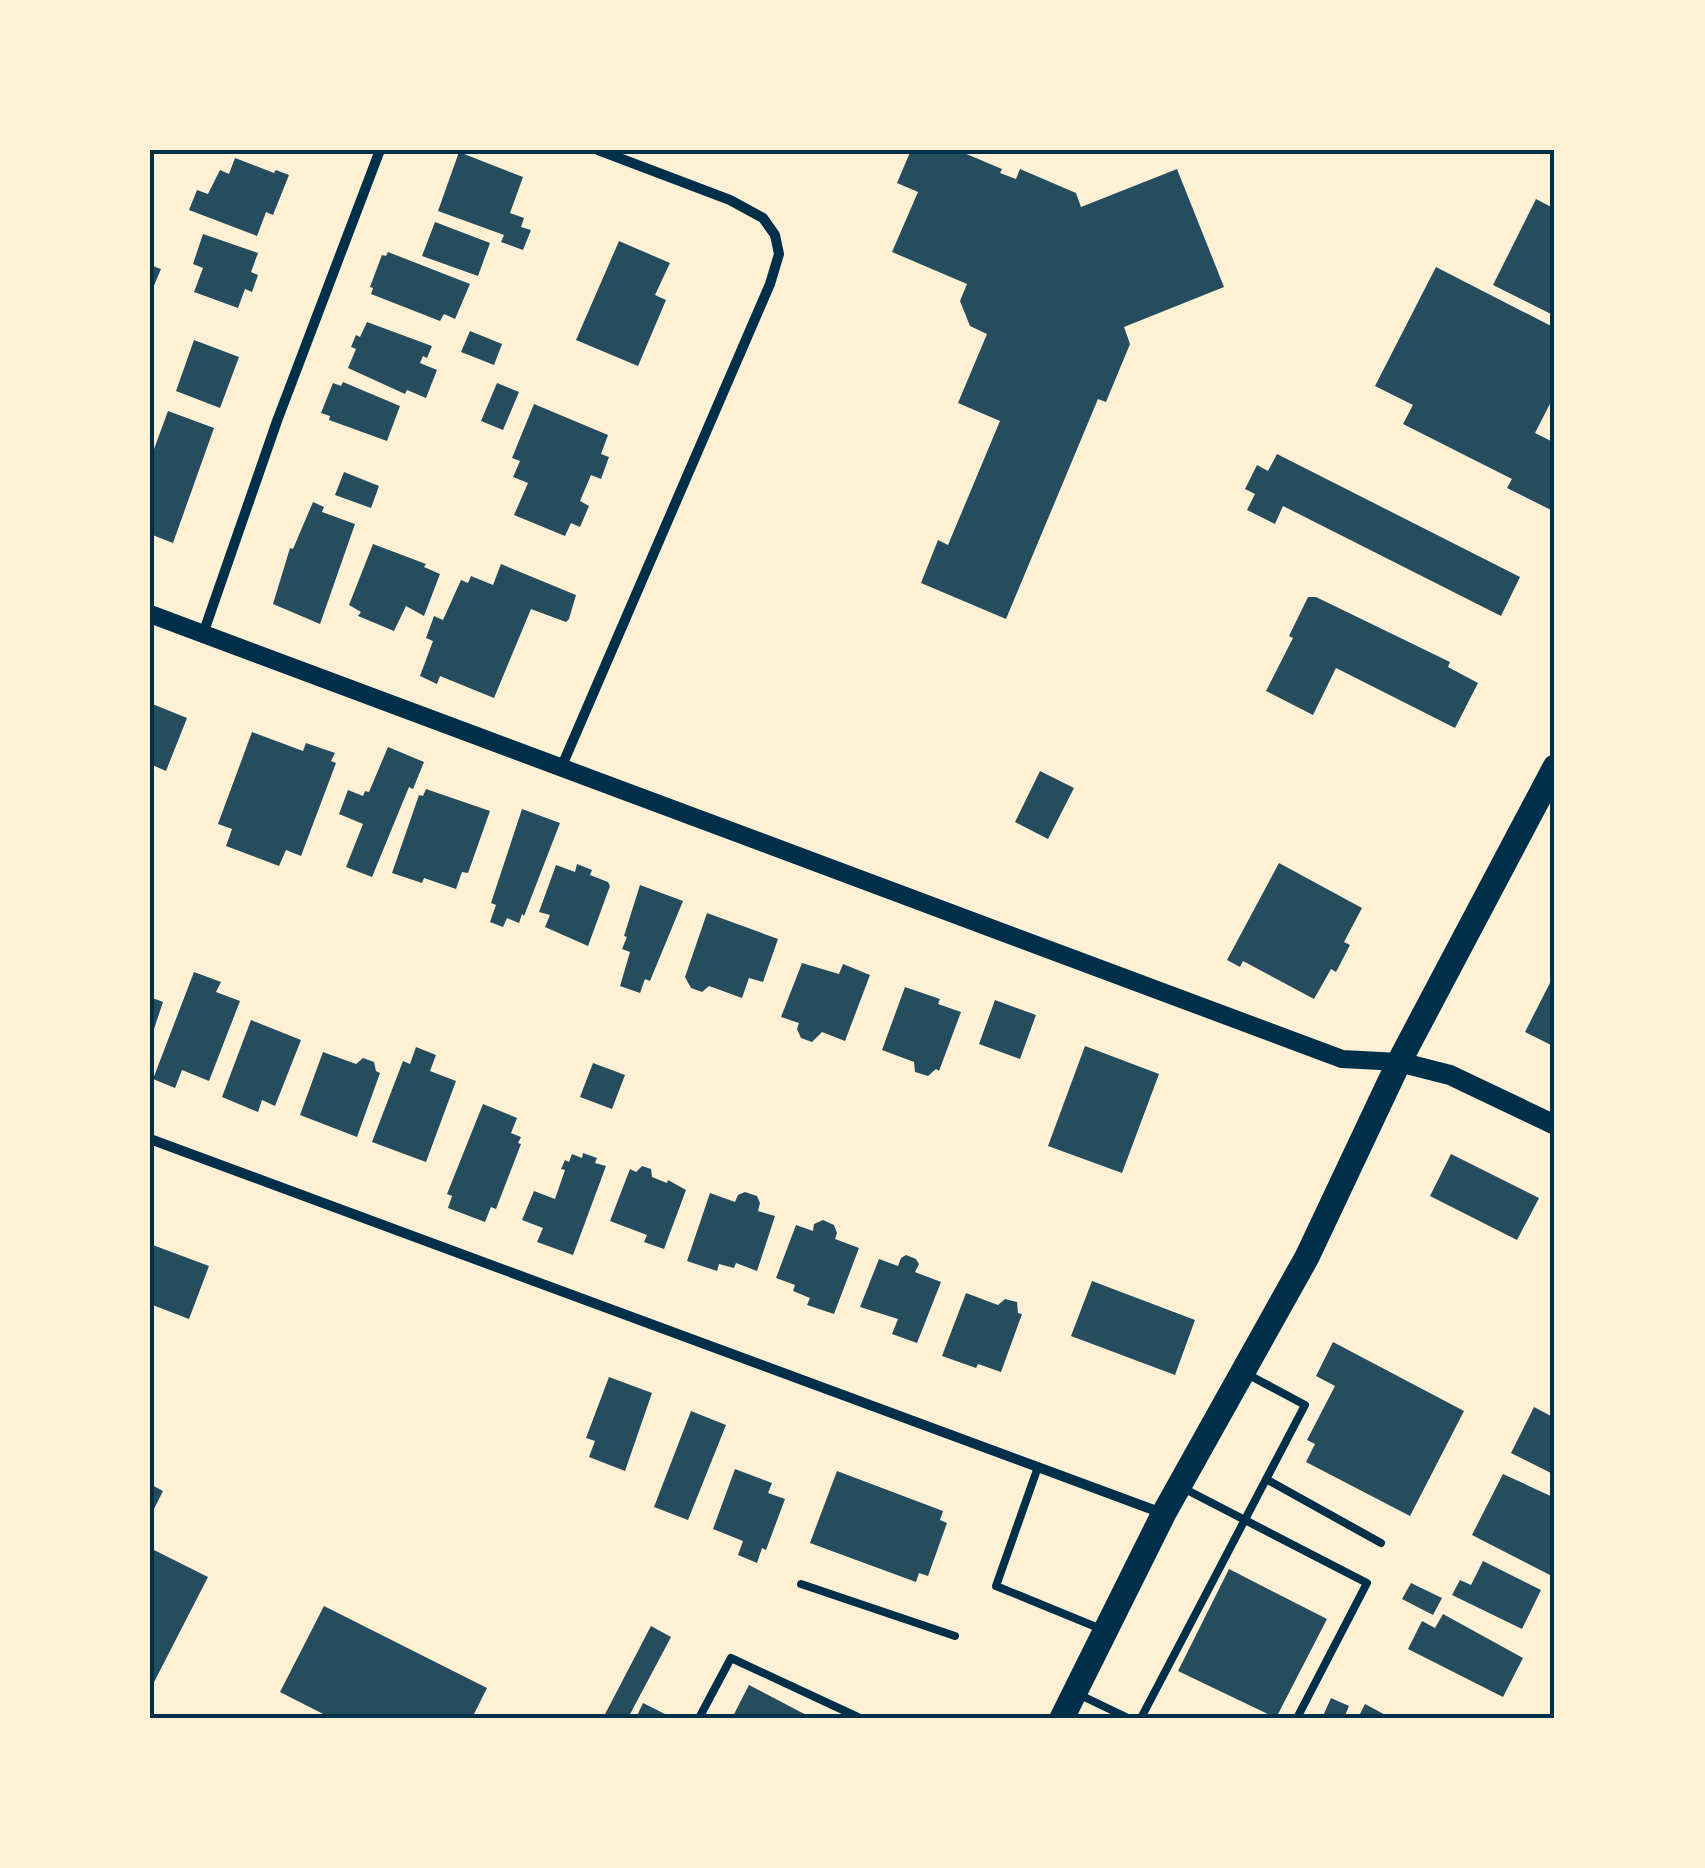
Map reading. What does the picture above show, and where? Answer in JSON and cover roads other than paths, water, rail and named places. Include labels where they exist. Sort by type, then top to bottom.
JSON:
[{"type":"main road","points":[[1062,1718],[1164,1514],[1307,1257],[1399,1062],[1555,767]]},
{"type":"main road","points":[[1399,1062],[1450,1075],[1555,1125]]},
{"type":"street","points":[[203,634],[380,150]]},
{"type":"street","points":[[561,768],[763,300],[779,254],[775,235],[763,218],[730,200],[598,150]]},
{"type":"street","points":[[150,614],[1342,1059],[1399,1062]]},
{"type":"street","points":[[150,1139],[1164,1514]]},
{"type":"lane","points":[[1142,1718],[1305,1405],[1243,1372]]},
{"type":"lane","points":[[1038,1467],[996,1586],[1106,1630]]},
{"type":"lane","points":[[1266,1479],[1381,1543]]},
{"type":"lane","points":[[1180,1486],[1367,1583],[1298,1718]]},
{"type":"lane","points":[[801,1584],[954,1636]]},
{"type":"lane","points":[[699,1718],[730,1658],[860,1718]]},
{"type":"lane","points":[[1074,1693],[1128,1718]]}]
